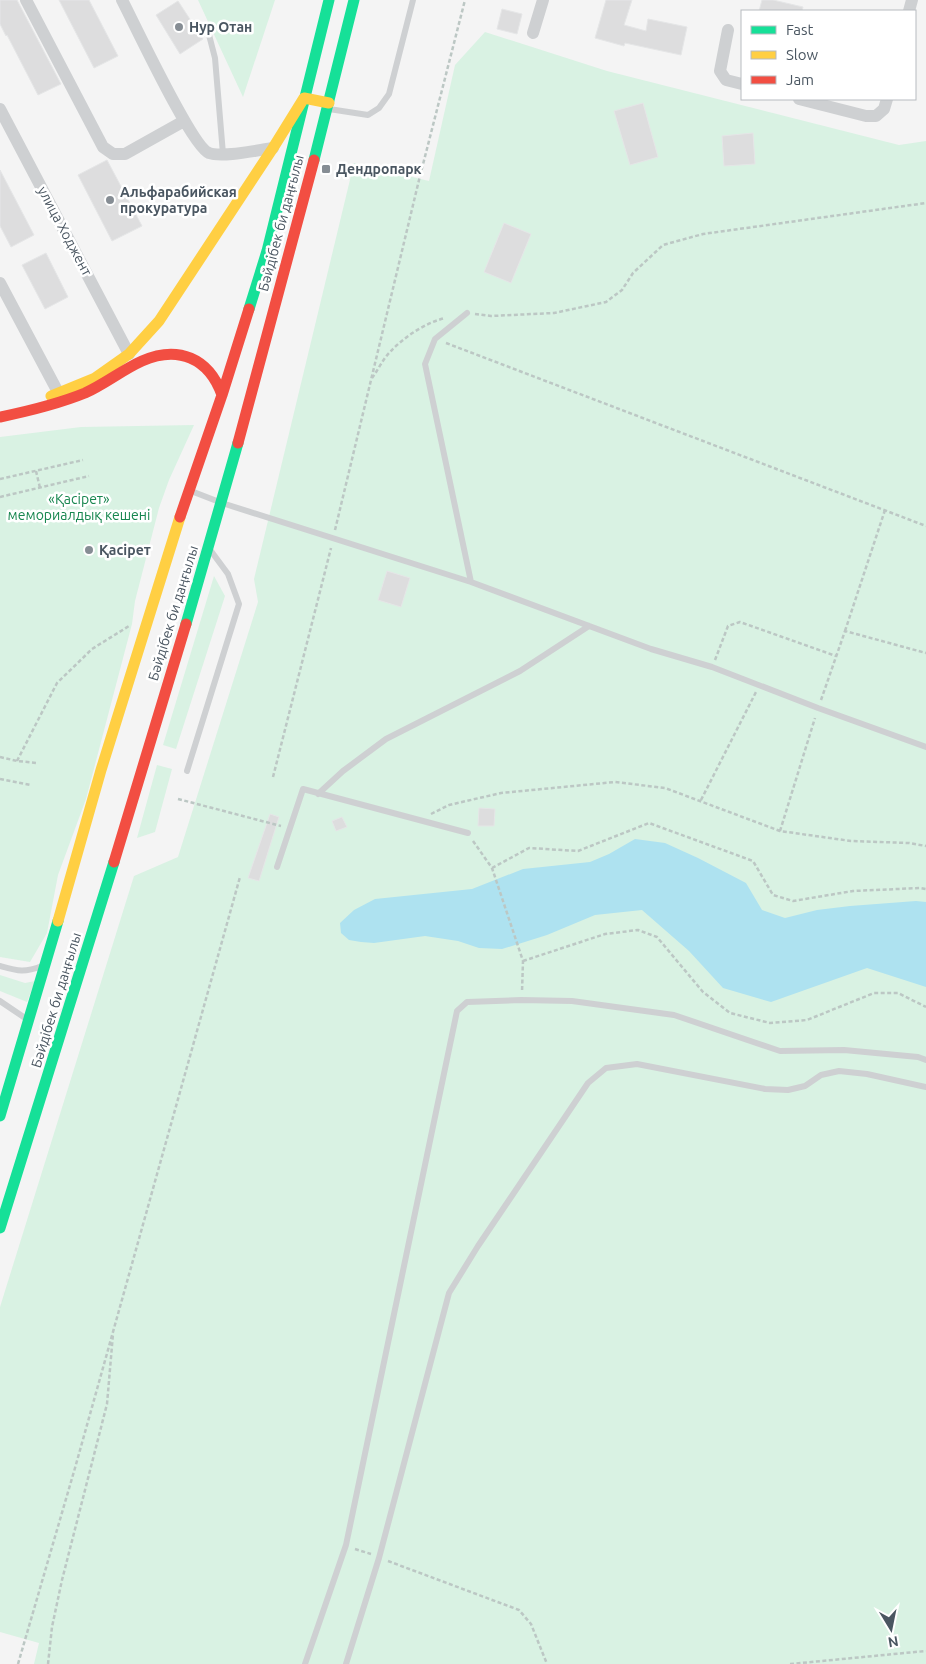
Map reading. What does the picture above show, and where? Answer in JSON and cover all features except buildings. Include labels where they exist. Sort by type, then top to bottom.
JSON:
[{"type":"main road","name":"Бәйдібек би даңғылы","points":[[0,1116],[4,1085],[28,1021],[46,964],[101,770],[188,490],[222,396],[267,251],[329,0]]},
{"type":"main road","name":"Бәйдібек би даңғылы","points":[[0,1228],[116,856],[222,502],[328,106],[354,0]]},
{"type":"main road","points":[[0,408],[17,406],[58,394],[95,378],[129,354],[159,321],[304,98],[328,106]]},
{"type":"main road","points":[[217,234],[260,179],[269,175],[278,177],[283,183]]},
{"type":"main road","points":[[0,417],[62,402],[98,386],[134,364],[150,358],[172,354],[191,358],[208,369],[217,382],[222,396]]},
{"type":"street","points":[[26,0],[103,146],[113,154],[125,154],[184,121]]},
{"type":"street","points":[[122,0],[184,121],[198,143],[208,153],[222,154],[273,148]]},
{"type":"street","points":[[533,33],[543,0]]},
{"type":"street","points":[[728,30],[720,71],[726,80],[741,84]]},
{"type":"street","points":[[803,100],[866,116],[876,116],[884,109],[887,100]]},
{"type":"street","name":"улица Ходжент","points":[[0,108],[129,354]]},
{"type":"street","points":[[0,283],[58,394]]},
{"type":"lane","points":[[328,106],[368,115],[379,108],[389,94],[413,0]]},
{"type":"lane","points":[[208,31],[215,58],[222,154]]},
{"type":"lane","points":[[467,313],[435,339],[425,364],[471,582]]},
{"type":"lane","points":[[188,490],[471,582],[651,649],[712,667],[926,747]]},
{"type":"lane","points":[[187,771],[239,604],[228,574],[208,548]]},
{"type":"lane","points":[[318,794],[343,771],[386,739],[520,671],[589,626]]},
{"type":"lane","points":[[277,867],[303,789],[468,833]]},
{"type":"lane","points":[[0,966],[20,972],[46,964]]},
{"type":"lane","points":[[0,1001],[28,1021]]},
{"type":"lane","points":[[305,1664],[346,1546],[457,1011],[467,1002],[572,1001],[674,1015],[780,1051],[844,1050],[918,1057],[926,1060]]},
{"type":"lane","points":[[346,1664],[380,1558],[449,1293],[478,1246],[588,1083],[606,1068],[637,1064],[765,1090],[788,1090],[805,1086],[821,1075],[839,1071],[868,1074],[926,1087]]},
{"type":"path","points":[[272,777],[333,538],[419,180],[465,0]]},
{"type":"path","points":[[371,380],[389,353],[411,334],[436,320],[467,313],[491,316],[554,313],[606,302],[622,290],[633,272],[663,244],[703,234],[926,203]]},
{"type":"path","points":[[435,339],[926,526]]},
{"type":"path","points":[[0,479],[83,460]]},
{"type":"path","points":[[36,471],[40,488]]},
{"type":"path","points":[[0,497],[89,476]]},
{"type":"path","points":[[780,831],[818,708],[885,510]]},
{"type":"path","points":[[712,667],[728,626],[740,622],[836,656]]},
{"type":"path","points":[[17,761],[57,684],[92,649],[132,624]]},
{"type":"path","points":[[845,631],[926,653]]},
{"type":"path","points":[[701,800],[760,686]]},
{"type":"path","points":[[0,757],[37,763]]},
{"type":"path","points":[[0,779],[31,786]]},
{"type":"path","points":[[418,820],[449,805],[501,793],[615,782],[665,788],[780,831],[851,841],[909,843],[926,846]]},
{"type":"path","points":[[178,799],[290,829]]},
{"type":"path","points":[[492,868],[529,848],[578,851],[649,823],[753,861],[773,895],[793,901],[852,891],[926,889]]},
{"type":"path","points":[[468,833],[492,868],[522,960],[521,1000]]},
{"type":"path","points":[[18,1664],[240,878]]},
{"type":"path","points":[[522,960],[605,934],[638,930],[657,937],[703,992],[730,1013],[770,1023],[807,1020],[874,993],[898,993],[926,1007]]},
{"type":"path","points":[[48,1664],[52,1627],[62,1580],[107,1404],[114,1328]]},
{"type":"path","points":[[346,1546],[519,1610],[531,1624],[547,1664]]},
{"type":"path","points":[[790,1664],[926,1651]]},
{"type":"green space","points":[[198,0],[275,0],[243,97]]},
{"type":"green space","points":[[485,32],[607,71],[899,145],[926,141],[926,1664],[34,1664],[39,1643],[0,1632],[0,1307],[134,876],[178,857],[258,602],[254,579],[354,163],[429,181],[455,65]]},
{"type":"green space","name":"«Қасірет» мемориалдық кешені","points":[[194,425],[169,480],[159,508],[135,601],[132,624],[86,799],[58,875],[47,933],[30,962],[0,957],[0,437],[81,427]]},
{"type":"green space","points":[[214,576],[225,596],[176,749],[163,745]]},
{"type":"green space","points":[[157,765],[172,769],[155,832],[137,838]]},
{"type":"green space","points":[[0,975],[25,983],[35,981],[27,1002],[0,991]]},
{"type":"water","points":[[635,839],[665,843],[746,883],[762,910],[785,918],[817,910],[850,906],[916,901],[926,902],[926,987],[867,968],[771,1002],[723,988],[689,951],[642,910],[595,915],[547,935],[502,949],[479,948],[458,941],[425,936],[374,943],[361,942],[349,940],[341,933],[340,923],[354,910],[375,899],[472,889],[523,869],[590,862],[609,854]]},
{"type":"traffic: fast","points":[[249,309],[267,251],[329,0]]},
{"type":"traffic: fast","points":[[314,160],[354,0]]},
{"type":"traffic: fast","points":[[186,624],[238,443]]},
{"type":"traffic: fast","points":[[0,1228],[114,862]]},
{"type":"traffic: fast","points":[[0,1116],[58,921]]},
{"type":"traffic: slow","points":[[51,396],[95,378],[129,354],[159,321],[304,98],[329,103]]},
{"type":"traffic: slow","points":[[58,921],[101,770],[180,517]]},
{"type":"traffic: jam","points":[[238,443],[314,160]]},
{"type":"traffic: jam","points":[[180,517],[249,309]]},
{"type":"traffic: jam","points":[[0,417],[75,397],[142,361],[168,354],[191,358],[200,364],[209,372],[222,395]]},
{"type":"traffic: jam","points":[[114,862],[186,624]]},
{"type":"place","name":"Нур Отан","points":[[179,27]]},
{"type":"place","name":"Дендропарк","points":[[326,169]]},
{"type":"place","name":"Альфарабийская прокуратура","points":[[110,200]]},
{"type":"place","name":"Қасірет","points":[[89,550]]}]
